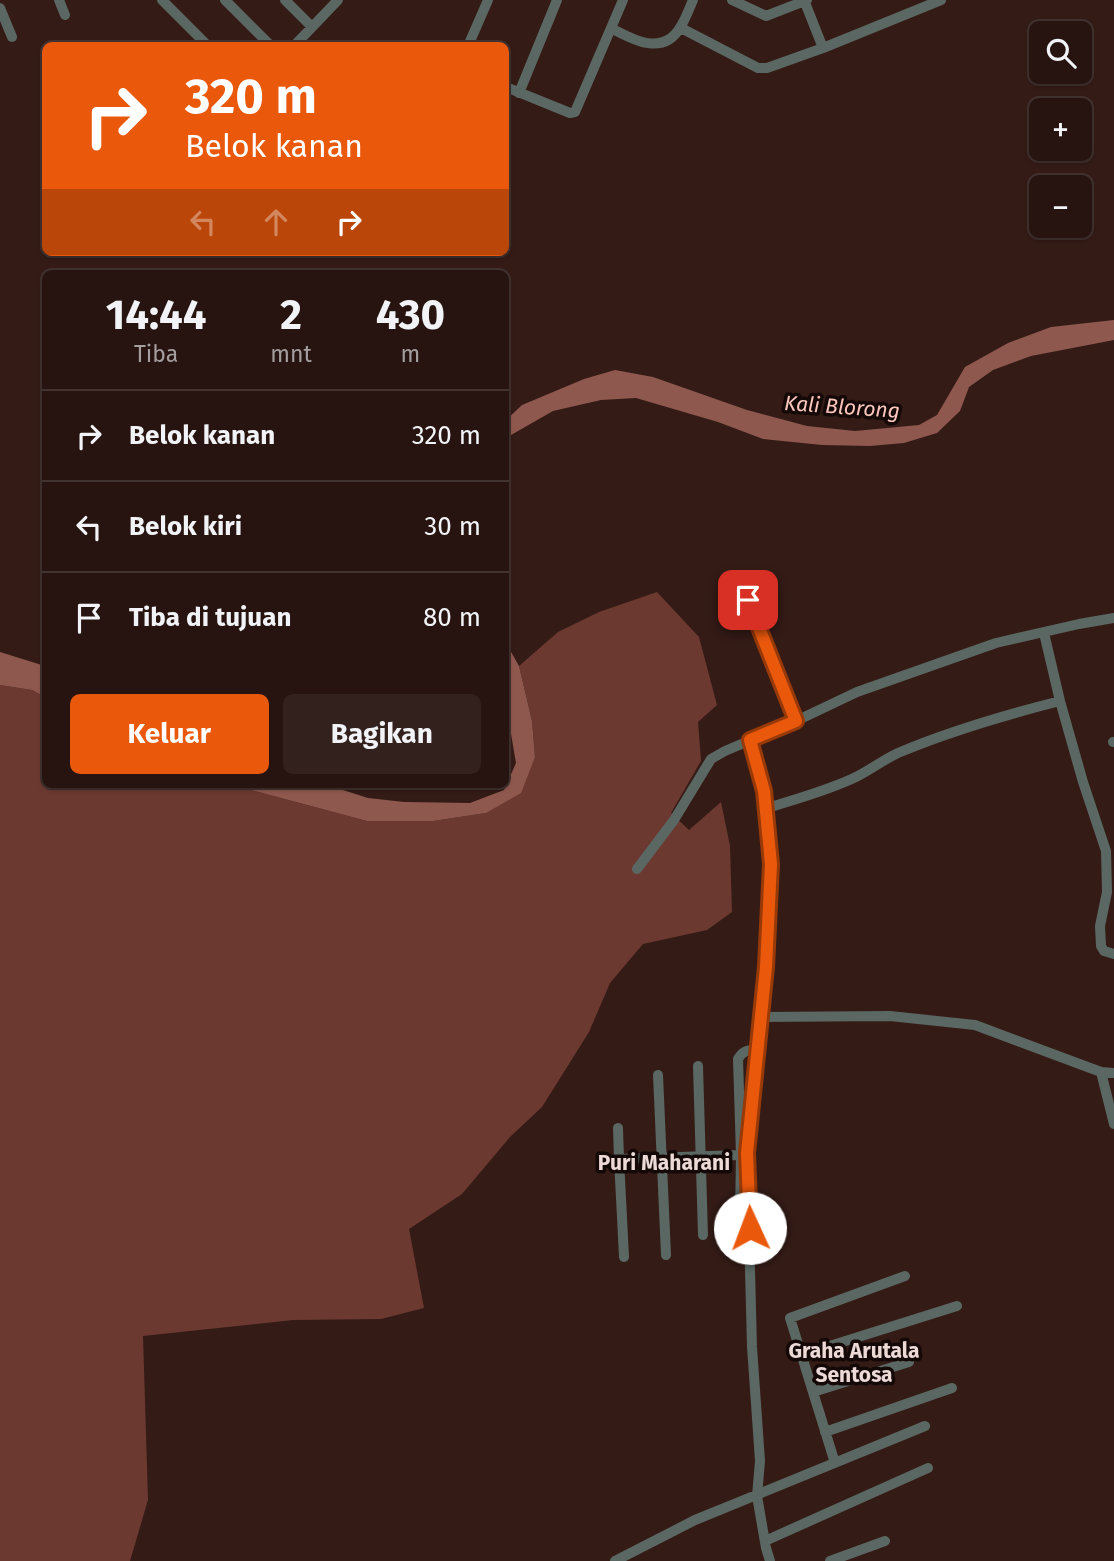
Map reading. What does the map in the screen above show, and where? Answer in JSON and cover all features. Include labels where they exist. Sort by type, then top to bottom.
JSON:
[{"type":"street","points":[[59,0],[65,15]]},
{"type":"street","points":[[225,0],[267,42]]},
{"type":"street","points":[[285,0],[312,27]]},
{"type":"street","points":[[298,42],[338,0]]},
{"type":"street","points":[[470,42],[488,0]]},
{"type":"street","points":[[519,93],[557,0]]},
{"type":"street","points":[[509,88],[570,113],[575,112],[623,0]]},
{"type":"street","points":[[611,28],[636,41],[666,41],[681,29],[693,0]]},
{"type":"street","points":[[732,0],[766,16],[805,0],[822,48]]},
{"type":"street","points":[[681,29],[758,68],[767,68],[942,0]]},
{"type":"street","points":[[164,1],[204,42]]},
{"type":"street","points":[[0,8],[12,37]]},
{"type":"street","points":[[748,600],[796,721]]},
{"type":"street","points":[[637,869],[674,820],[711,759],[725,751],[857,692],[996,643],[1114,618]]},
{"type":"street","points":[[1044,633],[1083,782],[1110,850],[1107,892],[1100,926],[1101,946],[1104,951],[1114,954]]},
{"type":"street","points":[[765,809],[855,778],[895,754],[952,733],[1060,701]]},
{"type":"street","points":[[750,740],[764,791],[771,864],[762,1017],[747,1153],[752,1347],[760,1461],[757,1496],[770,1561]]},
{"type":"street","points":[[762,1017],[890,1016],[975,1025],[1101,1072],[1114,1073]]},
{"type":"street","points":[[740,1214],[738,1059],[746,1050],[758,1050]]},
{"type":"street","points":[[698,1066],[703,1235]]},
{"type":"street","points":[[1101,1072],[1114,1124]]},
{"type":"street","points":[[658,1076],[666,1255]]},
{"type":"street","points":[[618,1128],[624,1257]]},
{"type":"street","points":[[619,1159],[741,1154]]},
{"type":"street","points":[[835,1463],[790,1318],[905,1276]]},
{"type":"street","points":[[802,1355],[957,1306]]},
{"type":"street","points":[[813,1392],[909,1362]]},
{"type":"street","points":[[825,1432],[952,1388]]},
{"type":"street","points":[[615,1561],[695,1520],[925,1426]]},
{"type":"street","points":[[765,1541],[928,1468]]},
{"type":"street","points":[[830,1561],[885,1541]]},
{"type":"shaded area","points":[[1114,320],[1114,340],[1031,356],[993,370],[969,387],[960,411],[937,433],[904,443],[870,446],[822,445],[763,439],[718,422],[636,398],[601,400],[553,411],[511,435],[509,440],[509,417],[522,405],[584,379],[615,370],[653,377],[747,410],[807,426],[855,431],[919,425],[937,415],[965,367],[1008,343],[1051,327]]},
{"type":"shaded area","points":[[657,592],[699,637],[717,705],[698,722],[701,761],[671,813],[689,830],[721,802],[730,846],[732,912],[707,930],[643,944],[610,983],[589,1032],[542,1107],[510,1137],[462,1194],[409,1229],[424,1308],[381,1319],[293,1320],[143,1336],[148,1500],[130,1561],[0,1561],[0,685],[32,690],[42,695],[42,788],[244,788],[367,821],[433,821],[486,813],[535,757],[532,721],[519,666],[558,632],[599,612]]},
{"type":"shaded area","points":[[509,648],[519,666],[532,721],[535,757],[521,793],[486,813],[433,821],[367,821],[244,788],[337,788],[368,798],[404,802],[470,803],[509,788],[509,779],[516,763],[511,734]]},
{"type":"shaded area","points":[[0,652],[42,665],[42,695],[32,690],[0,685]]},
{"type":"district","name":"Puri Maharani","points":[[664,1163]]},
{"type":"district","name":"Graha Arutala Sentosa","points":[[854,1363]]},
{"type":"route","points":[[748,600],[796,721],[750,740],[764,791],[771,864],[762,1017],[747,1153],[750,1228]]},
{"type":"water label","name":"Kali Blorong","points":[[842,407]]}]
